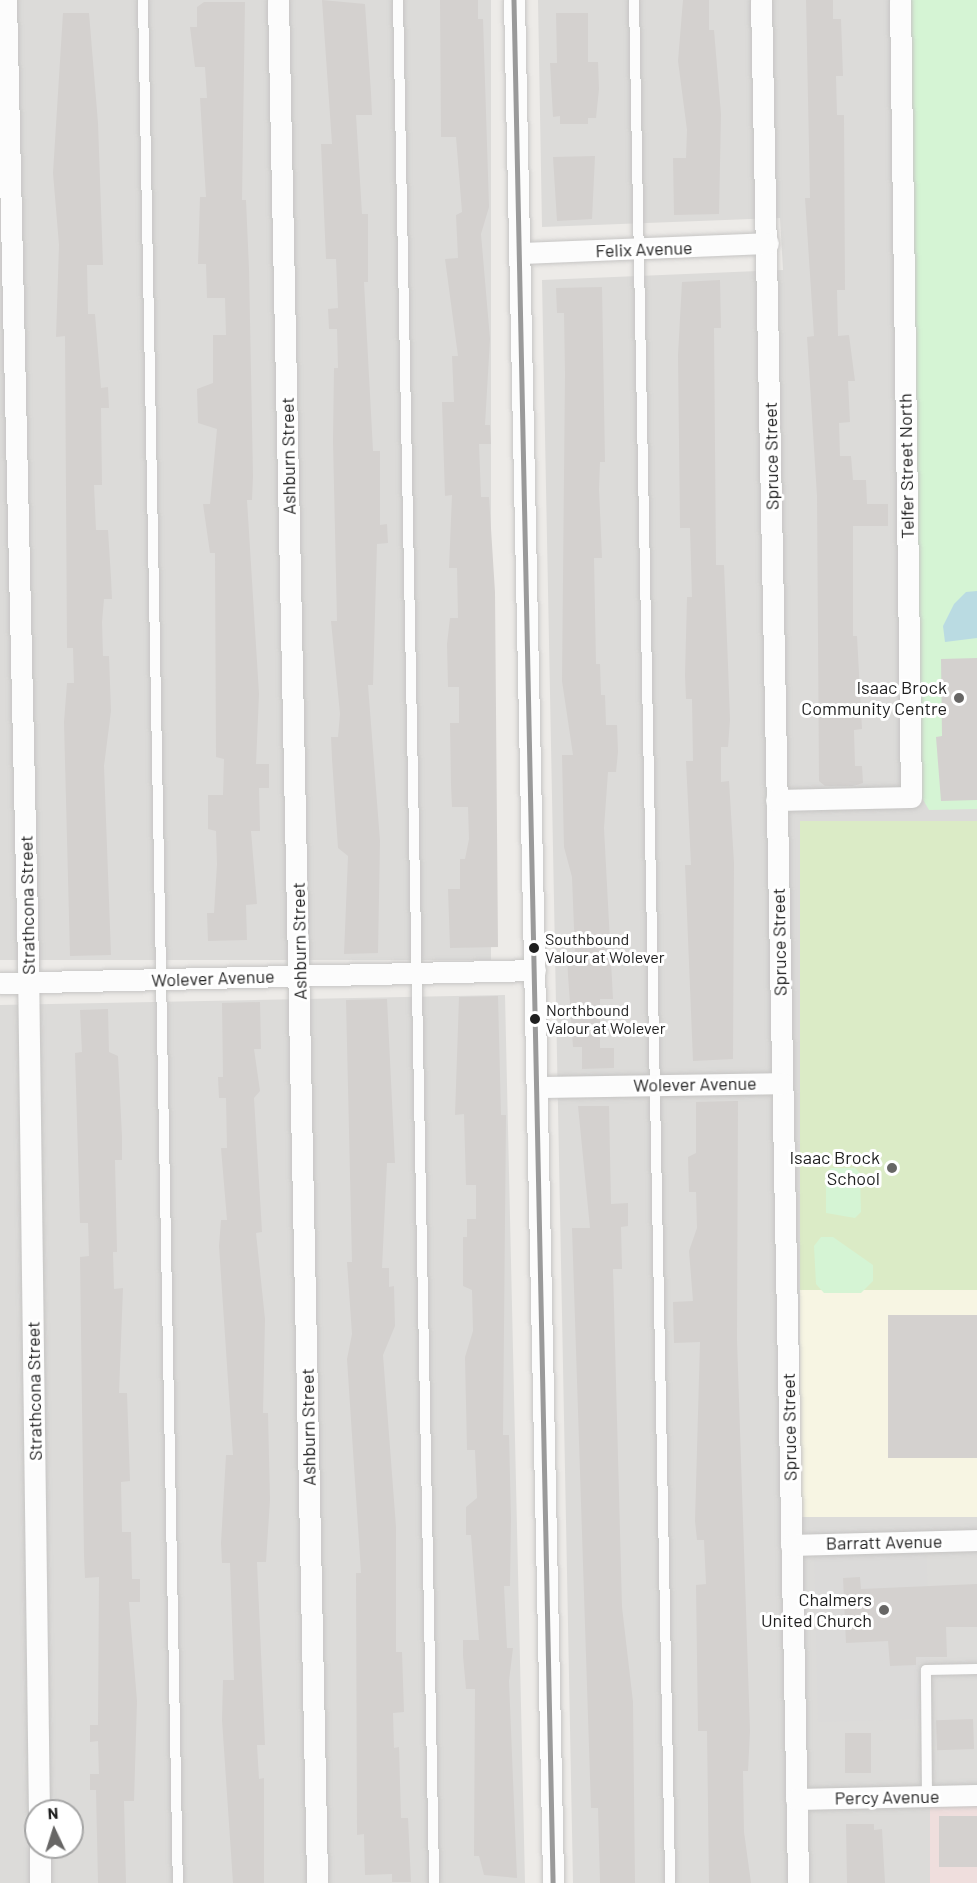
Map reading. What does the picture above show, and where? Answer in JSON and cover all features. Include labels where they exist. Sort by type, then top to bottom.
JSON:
[{"type":"street","name":"Strathcona Street","points":[[6,0],[28,982],[39,1799]]},
{"type":"street","name":"Ashburn Street","points":[[278,0],[300,975],[317,1883]]},
{"type":"street","points":[[514,0],[553,1883]]},
{"type":"street","name":"Spruce Street","points":[[761,0],[768,243],[776,800],[798,1883]]},
{"type":"street","name":"Telfer Street North","points":[[776,800],[911,797],[900,0]]},
{"type":"street","name":"Felix Avenue","points":[[520,253],[768,243]]},
{"type":"street","name":"Wolever Avenue","points":[[0,982],[535,970]]},
{"type":"street","name":"Wolever Avenue","points":[[537,1087],[782,1083]]},
{"type":"street","name":"Barratt Avenue","points":[[791,1545],[977,1540]]},
{"type":"street","name":"Percy Avenue","points":[[796,1799],[977,1795]]},
{"type":"street","points":[[40,1859],[40,1883]]},
{"type":"lane","points":[[143,0],[178,1883]]},
{"type":"lane","points":[[398,0],[435,1883]]},
{"type":"lane","points":[[634,0],[670,1883]]},
{"type":"lane","points":[[927,1796],[926,1670],[977,1669]]},
{"type":"shaded area","points":[[0,0],[491,0],[491,960],[0,960]]},
{"type":"shaded area","points":[[538,0],[977,0],[977,1805],[930,1807],[932,1883],[573,1883],[542,280],[783,270],[780,218],[542,227]]},
{"type":"shaded area","name":"Isaac Brock School","points":[[800,821],[977,821],[977,1517],[800,1517]]},
{"type":"shaded area","points":[[505,995],[525,1883],[0,1883],[0,1005]]},
{"type":"shaded area","points":[[926,1541],[930,1662],[919,1663],[920,1719],[818,1722],[814,1544]]},
{"type":"shaded area","points":[[930,1805],[977,1805],[977,1883],[930,1883]]},
{"type":"green space","points":[[909,0],[977,0],[977,809],[929,810],[922,798]]},
{"type":"green space","name":"Isaac Brock School","points":[[800,821],[977,821],[977,1290],[800,1290]]},
{"type":"green space","points":[[831,1168],[855,1168],[860,1173],[861,1212],[855,1218],[826,1213],[826,1174]]},
{"type":"green space","points":[[821,1237],[833,1237],[873,1265],[873,1281],[861,1293],[824,1293],[816,1284],[814,1246]]},
{"type":"water","points":[[977,591],[977,638],[945,642],[943,626],[954,604],[966,592]]},
{"type":"building","points":[[322,0],[365,4],[371,93],[372,115],[356,115],[362,214],[368,214],[368,282],[364,282],[373,451],[380,451],[380,525],[387,524],[388,543],[377,544],[373,685],[368,685],[380,841],[378,953],[344,954],[348,856],[338,848],[332,759],[331,737],[338,737],[340,714],[331,621],[337,621],[333,441],[334,368],[338,368],[337,329],[329,329],[328,309],[338,308],[336,259],[326,259],[321,144],[332,144]]},
{"type":"building","points":[[440,0],[478,0],[478,19],[483,19],[489,207],[481,234],[490,339],[485,425],[490,425],[491,444],[479,444],[481,497],[489,497],[495,592],[498,947],[450,948],[448,889],[460,889],[460,859],[465,859],[469,839],[468,807],[452,807],[451,785],[450,723],[459,723],[459,687],[448,687],[447,644],[450,618],[458,618],[457,568],[449,568],[452,495],[445,496],[442,402],[454,402],[452,356],[458,356],[445,259],[458,258],[456,215],[462,212],[456,137],[441,137]]},
{"type":"building","points":[[683,0],[709,0],[709,30],[714,30],[721,114],[719,214],[674,215],[673,158],[686,158],[687,130],[678,61]]},
{"type":"building","points":[[806,0],[833,0],[833,19],[841,19],[843,76],[836,76],[837,115],[844,115],[845,290],[837,290],[838,336],[849,335],[855,381],[848,381],[850,422],[839,423],[840,456],[851,456],[853,480],[866,480],[867,504],[888,504],[888,526],[853,526],[853,636],[857,636],[862,729],[854,730],[855,766],[862,766],[863,783],[853,786],[825,786],[819,781],[817,496],[807,337],[814,336],[805,198],[810,198]]},
{"type":"building","points":[[204,2],[245,2],[242,200],[246,200],[249,269],[253,476],[252,500],[247,500],[259,694],[256,764],[269,764],[269,788],[259,788],[260,831],[251,831],[257,904],[246,905],[247,940],[208,941],[207,913],[214,913],[217,864],[216,831],[208,829],[208,795],[223,795],[224,759],[216,757],[215,553],[210,553],[203,504],[210,504],[217,429],[198,423],[197,389],[213,383],[213,335],[226,335],[225,298],[207,298],[206,264],[198,264],[200,197],[206,197],[200,98],[207,98],[205,67],[195,67],[190,27],[197,27],[197,7]]},
{"type":"building","points":[[63,13],[89,13],[98,123],[103,265],[87,265],[88,314],[95,314],[101,388],[108,387],[109,408],[101,408],[102,485],[94,485],[96,530],[108,530],[112,599],[104,599],[102,622],[103,656],[109,656],[111,711],[104,766],[111,955],[70,956],[64,722],[67,683],[74,683],[73,648],[67,648],[65,336],[56,337],[59,245],[53,173]]},
{"type":"building","points":[[556,13],[588,13],[588,62],[598,62],[599,89],[596,118],[588,118],[588,124],[560,124],[560,116],[553,117],[550,63],[557,63]]},
{"type":"building","points":[[595,156],[592,219],[557,221],[553,157]]},
{"type":"building","points":[[720,280],[721,328],[714,328],[716,565],[724,565],[730,720],[728,747],[721,747],[721,782],[729,781],[734,863],[733,1059],[693,1061],[685,865],[691,865],[686,761],[693,761],[692,699],[686,699],[685,675],[687,597],[692,597],[690,528],[680,528],[678,355],[682,282]]},
{"type":"building","points":[[602,287],[605,462],[600,462],[599,489],[602,558],[594,558],[596,664],[600,664],[601,695],[605,695],[606,725],[617,725],[618,752],[616,772],[608,772],[604,828],[613,999],[600,999],[600,1048],[614,1048],[614,1068],[582,1069],[582,1047],[573,1047],[567,955],[575,954],[572,877],[564,847],[562,755],[573,755],[562,681],[565,374],[564,313],[557,313],[556,288]]},
{"type":"building","name":"Isaac Brock Community Centre","points":[[977,658],[977,800],[941,801],[936,737],[942,736],[941,659]]},
{"type":"building","points":[[498,996],[501,1115],[506,1115],[503,1435],[509,1435],[511,1519],[510,1586],[504,1586],[507,1648],[513,1648],[509,1681],[517,1878],[484,1875],[479,1856],[474,1856],[475,1689],[466,1689],[463,1656],[463,1640],[479,1640],[471,1535],[466,1535],[466,1507],[477,1498],[475,1450],[467,1450],[465,1357],[473,1331],[472,1290],[463,1286],[463,1237],[467,1237],[467,1219],[476,1219],[476,1185],[466,1185],[464,1114],[455,1115],[459,997]]},
{"type":"building","points":[[387,999],[395,1163],[387,1163],[382,1268],[389,1268],[389,1287],[394,1286],[395,1326],[383,1355],[396,1527],[396,1652],[402,1652],[404,1712],[393,1713],[394,1748],[399,1747],[401,1818],[408,1818],[411,1882],[392,1882],[392,1874],[365,1875],[364,1834],[357,1835],[356,1573],[361,1573],[347,1359],[352,1334],[347,1262],[352,1262],[346,1000]]},
{"type":"building","points":[[260,1002],[261,1049],[254,1049],[260,1091],[254,1098],[262,1232],[256,1233],[265,1319],[263,1413],[268,1413],[270,1500],[266,1562],[257,1562],[265,1745],[257,1745],[259,1779],[264,1778],[264,1883],[233,1883],[222,1720],[223,1680],[234,1680],[230,1563],[222,1563],[221,1543],[226,1455],[233,1455],[219,1246],[221,1220],[227,1220],[221,1148],[227,1148],[226,1098],[219,1098],[218,1077],[223,1077],[222,1003]]},
{"type":"building","points":[[108,1009],[109,1052],[118,1056],[122,1137],[122,1160],[115,1160],[117,1252],[113,1252],[114,1289],[123,1288],[119,1393],[127,1393],[130,1481],[121,1482],[122,1532],[131,1532],[132,1579],[140,1579],[140,1602],[129,1602],[137,1701],[134,1801],[124,1801],[126,1883],[98,1883],[96,1790],[90,1790],[90,1774],[99,1774],[98,1741],[90,1742],[90,1725],[98,1725],[99,1577],[85,1578],[84,1556],[80,1257],[89,1256],[88,1223],[80,1223],[75,1053],[82,1052],[80,1010]]},
{"type":"building","points":[[738,1101],[737,1340],[750,1731],[748,1771],[743,1771],[744,1832],[751,1883],[709,1883],[707,1731],[698,1731],[696,1585],[706,1584],[704,1540],[697,1540],[695,1521],[700,1342],[674,1343],[673,1302],[693,1301],[689,1251],[697,1228],[696,1192],[689,1192],[688,1157],[696,1153],[696,1102]]},
{"type":"building","points":[[578,1106],[609,1106],[611,1204],[628,1203],[628,1226],[621,1227],[622,1269],[613,1269],[622,1607],[633,1702],[635,1883],[600,1883],[598,1808],[591,1808],[572,1228],[590,1228]]},
{"type":"building","points":[[888,1315],[977,1315],[977,1458],[888,1458]]},
{"type":"building","points":[[860,1577],[861,1589],[977,1584],[977,1627],[946,1627],[947,1657],[916,1657],[916,1665],[890,1666],[888,1641],[846,1643],[843,1578]]},
{"type":"building","points":[[973,1719],[974,1749],[937,1750],[936,1720]]},
{"type":"building","points":[[845,1733],[871,1733],[871,1773],[845,1773]]},
{"type":"building","points":[[939,1816],[977,1816],[977,1867],[939,1867]]},
{"type":"building","points":[[846,1824],[874,1824],[874,1830],[882,1829],[885,1883],[847,1883]]},
{"type":"transit line","points":[[514,0],[553,1883]]},
{"type":"place","name":"Isaac Brock Community Centre","points":[[959,698]]},
{"type":"place","name":"Southbound Valour at Wolever","points":[[534,948]]},
{"type":"place","name":"Northbound Valour at Wolever","points":[[535,1019]]},
{"type":"place","name":"Isaac Brock School","points":[[892,1168]]},
{"type":"place","name":"Chalmers United Church","points":[[884,1610]]}]
